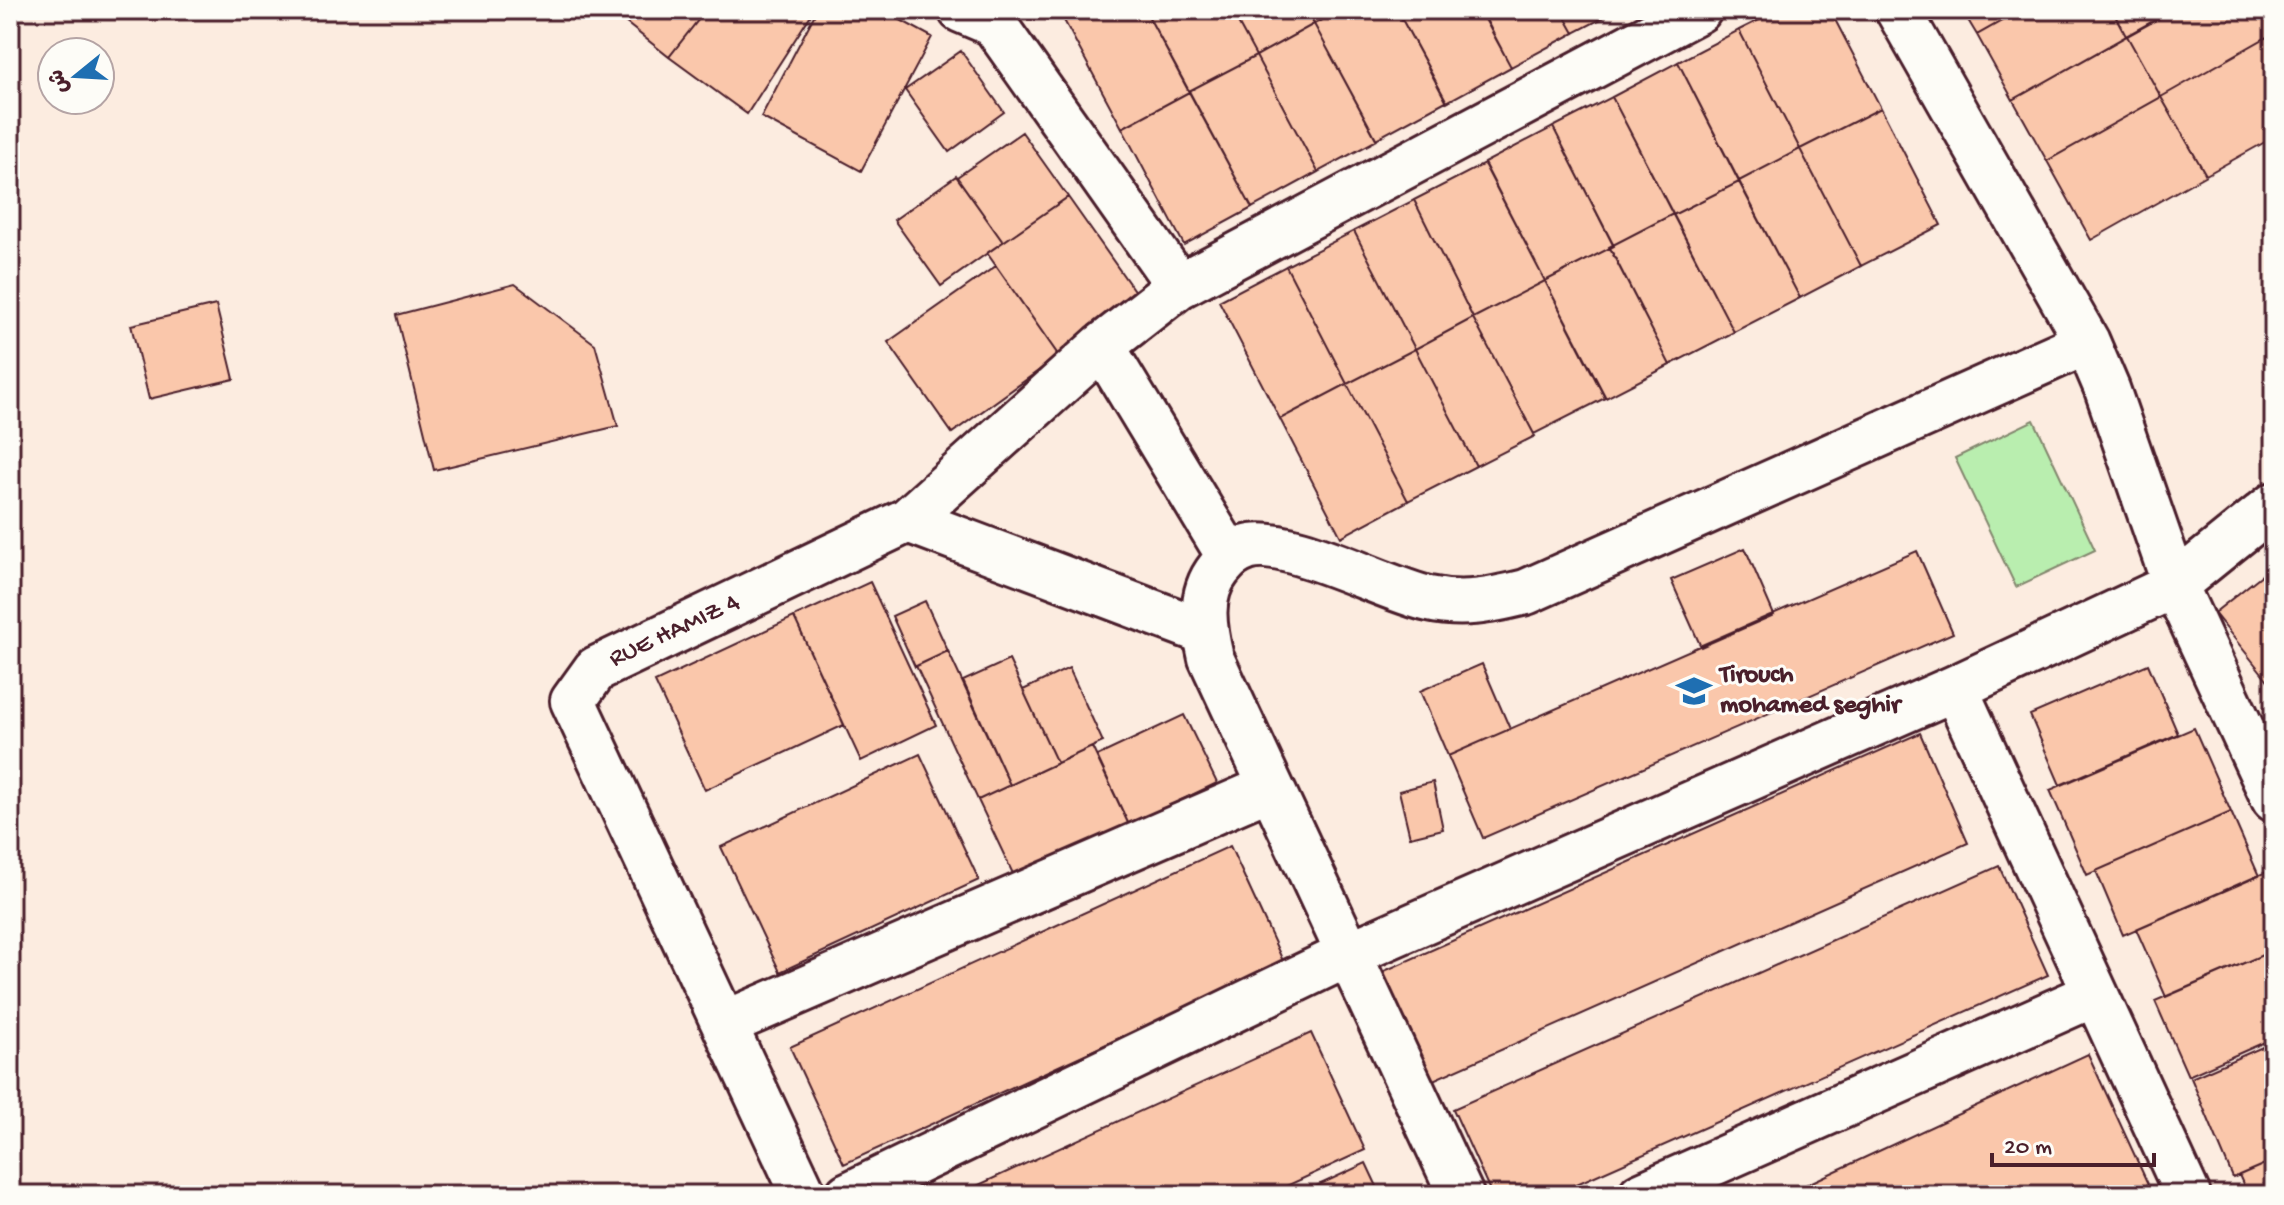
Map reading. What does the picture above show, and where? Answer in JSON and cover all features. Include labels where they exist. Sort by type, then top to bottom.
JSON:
[{"type":"street","points":[[1205,632],[908,520],[1102,346],[1179,286],[1699,10]]},
{"type":"street","points":[[1898,10],[2087,342],[2107,389],[2175,585],[2274,799]]},
{"type":"street","points":[[991,15],[1179,286]]},
{"type":"street","points":[[1461,1195],[1211,658],[1205,632],[1204,603],[1213,577],[1229,556],[1250,547],[1277,545],[1428,599],[1476,604],[1526,592],[2087,342]]},
{"type":"street","points":[[1102,346],[1229,556]]},
{"type":"street","points":[[848,1195],[1349,954],[1955,688],[2175,585],[2274,505]]},
{"type":"street","name":"RUE HAMIZ 4","points":[[804,1195],[573,701],[596,669],[908,520]]},
{"type":"street","points":[[1955,688],[2188,1195]]},
{"type":"street","points":[[724,1024],[1271,787]]},
{"type":"street","points":[[1641,1195],[2095,994]]},
{"type":"green space","points":[[2034,420],[2095,550],[2016,587],[1955,458]]},
{"type":"building","points":[[610,10],[706,10],[669,57]]},
{"type":"building","points":[[706,10],[814,10],[747,114],[669,57]]},
{"type":"building","points":[[817,10],[882,10],[932,37],[861,171],[761,117]]},
{"type":"building","points":[[1145,10],[1189,92],[1122,128],[1059,11]]},
{"type":"building","points":[[1145,10],[1231,10],[1256,56],[1189,91]]},
{"type":"building","points":[[1231,10],[1307,10],[1314,24],[1256,56]]},
{"type":"building","points":[[1307,10],[1340,10],[1314,24]]},
{"type":"building","points":[[1340,10],[1397,10],[1446,101],[1376,139],[1314,24]]},
{"type":"building","points":[[1397,10],[1481,10],[1511,67],[1447,102]]},
{"type":"building","points":[[1480,10],[1561,10],[1574,33],[1511,67]]},
{"type":"building","points":[[1561,10],[1618,10],[1574,33]]},
{"type":"building","points":[[1779,10],[1830,10],[1881,108],[1800,149],[1739,30]]},
{"type":"building","points":[[1962,10],[2021,10],[1977,35]]},
{"type":"building","points":[[2021,10],[2112,10],[2126,36],[2013,100],[1977,35]]},
{"type":"building","points":[[2112,10],[2173,10],[2126,36]]},
{"type":"building","points":[[2174,10],[2265,10],[2274,25],[2274,33],[2161,97],[2127,36]]},
{"type":"building","points":[[1314,24],[1377,140],[1318,172],[1256,56]]},
{"type":"building","points":[[1739,30],[1800,149],[1739,181],[1678,62]]},
{"type":"building","points":[[2274,33],[2274,137],[2206,175],[2161,97]]},
{"type":"building","points":[[2127,36],[2161,97],[2047,161],[2013,100]]},
{"type":"building","points":[[961,51],[1004,112],[949,152],[905,90]]},
{"type":"building","points":[[1256,56],[1318,172],[1252,208],[1189,91]]},
{"type":"building","points":[[1678,62],[1739,182],[1673,215],[1612,97]]},
{"type":"building","points":[[1189,92],[1252,208],[1184,245],[1122,128]]},
{"type":"building","points":[[1612,97],[1673,214],[1613,245],[1553,127]]},
{"type":"building","points":[[2161,97],[2206,175],[2091,240],[2047,161]]},
{"type":"building","points":[[1881,108],[1941,225],[1861,266],[1800,149]]},
{"type":"building","points":[[1553,127],[1614,246],[1545,281],[1484,163]]},
{"type":"building","points":[[1022,132],[1068,197],[1003,242],[957,177]]},
{"type":"building","points":[[1800,149],[1861,266],[1800,298],[1739,181]]},
{"type":"building","points":[[1484,164],[1545,281],[1473,318],[1414,200]]},
{"type":"building","points":[[956,176],[1003,242],[941,286],[894,220]]},
{"type":"building","points":[[1739,182],[1800,298],[1734,332],[1673,215]]},
{"type":"building","points":[[1068,197],[1140,299],[1059,356],[987,253]]},
{"type":"building","points":[[1414,200],[1473,318],[1415,349],[1354,231]]},
{"type":"building","points":[[1673,214],[1734,332],[1670,365],[1609,247]]},
{"type":"building","points":[[1354,231],[1415,349],[1347,384],[1286,266]]},
{"type":"building","points":[[1610,248],[1670,365],[1606,398],[1545,281]]},
{"type":"building","points":[[996,266],[1059,356],[952,433],[888,342]]},
{"type":"building","points":[[1286,266],[1347,384],[1280,419],[1219,301]]},
{"type":"building","points":[[1545,281],[1605,398],[1534,434],[1473,318]]},
{"type":"building","points":[[515,284],[595,344],[618,426],[434,470],[396,315]]},
{"type":"building","points":[[216,305],[234,379],[149,399],[131,325]]},
{"type":"building","points":[[1473,318],[1535,436],[1476,466],[1415,349]]},
{"type":"building","points":[[1415,349],[1476,466],[1408,501],[1347,384]]},
{"type":"building","points":[[1347,384],[1408,501],[1341,537],[1280,419]]},
{"type":"building","points":[[1745,548],[1774,615],[1701,647],[1671,580]]},
{"type":"building","points":[[1917,551],[1953,633],[1483,838],[1448,756]]},
{"type":"building","points":[[2274,567],[2274,688],[2214,613]]},
{"type":"building","points":[[870,582],[936,725],[861,761],[794,617]]},
{"type":"building","points":[[925,601],[948,651],[915,667],[892,616]]},
{"type":"building","points":[[794,617],[844,725],[705,790],[655,682]]},
{"type":"building","points":[[948,651],[1010,785],[978,800],[916,666]]},
{"type":"building","points":[[1009,660],[1057,763],[1010,785],[963,681]]},
{"type":"building","points":[[1482,664],[1510,729],[1448,756],[1420,691]]},
{"type":"building","points":[[2148,664],[2178,734],[2060,785],[2030,715]]},
{"type":"building","points":[[1069,668],[1103,742],[1057,763],[1023,690]]},
{"type":"building","points":[[1184,715],[1217,783],[1129,825],[1097,756]]},
{"type":"building","points":[[2194,728],[2231,812],[2087,875],[2050,790]]},
{"type":"building","points":[[1920,733],[1968,843],[1422,1085],[1373,976]]},
{"type":"building","points":[[1092,747],[1129,825],[1015,878],[978,800]]},
{"type":"building","points":[[920,754],[979,880],[780,972],[721,847]]},
{"type":"building","points":[[1433,782],[1443,829],[1410,837],[1399,791]]},
{"type":"building","points":[[2231,812],[2259,876],[2123,935],[2096,871]]},
{"type":"building","points":[[1230,846],[1284,963],[844,1164],[790,1047]]},
{"type":"building","points":[[1999,866],[2048,975],[1552,1195],[1492,1195],[1453,1109]]},
{"type":"building","points":[[2273,869],[2274,950],[2166,997],[2136,929]]},
{"type":"building","points":[[2274,950],[2274,1038],[2188,1076],[2155,1001]]},
{"type":"building","points":[[1311,1033],[1365,1150],[1267,1195],[957,1195]]},
{"type":"building","points":[[2274,1042],[2274,1160],[2233,1178],[2191,1078]]},
{"type":"building","points":[[2088,1054],[2153,1195],[1784,1195]]},
{"type":"building","points":[[2274,1160],[2274,1195],[2248,1195],[2239,1175]]},
{"type":"building","points":[[1366,1163],[1381,1195],[1297,1195]]},
{"type":"place","name":"Tirouch mohamed seghir","points":[[1694,691]]}]
